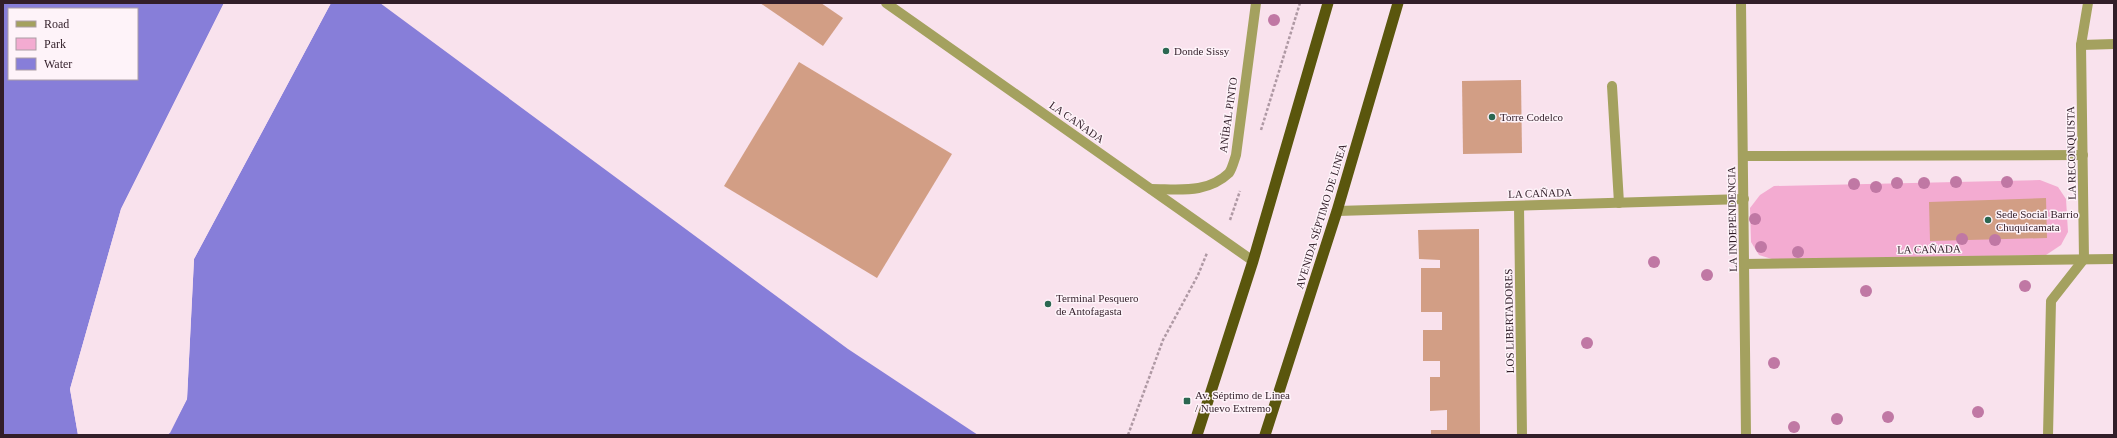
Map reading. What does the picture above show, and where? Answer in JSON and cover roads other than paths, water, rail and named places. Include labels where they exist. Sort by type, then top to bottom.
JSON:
[{"type":"highway","points":[[1197,435],[1253,261],[1328,3]]},
{"type":"highway","name":"AVENIDA SÉPTIMO DE LINEA","points":[[1265,435],[1337,212],[1398,3]]},
{"type":"street","name":"LA CAÑADA","points":[[886,3],[1253,261]]},
{"type":"street","name":"ANÍBAL PINTO","points":[[1151,189],[1197,190],[1211,184],[1230,172],[1236,156],[1256,3]]},
{"type":"street","name":"LA INDEPENDENCIA","points":[[1741,3],[1746,435]]},
{"type":"street","name":"LA RECONQUISTA","points":[[2084,259],[2081,45],[2088,3]]},
{"type":"street","points":[[2081,45],[2114,44]]},
{"type":"street","points":[[1612,86],[1619,203]]},
{"type":"street","points":[[1743,156],[2082,155]]},
{"type":"street","name":"LA CAÑADA","points":[[1337,212],[1744,199]]},
{"type":"street","name":"LOS LIBERTADORES","points":[[1519,206],[1522,435]]},
{"type":"street","points":[[2048,435],[2051,301],[2084,259]]},
{"type":"street","name":"LA CAÑADA","points":[[1744,264],[2114,259]]},
{"type":"water","points":[[3,3],[224,3],[121,209],[70,389],[78,435],[3,435]]},
{"type":"water","points":[[331,3],[380,3],[848,349],[978,435],[168,435],[187,399],[194,259]]},
{"type":"place","name":"Donde Sissy","points":[[1166,51]]},
{"type":"place","name":"Torre Codelco","points":[[1492,117]]},
{"type":"place","name":"Sede Social Barrio Chuquicamata","points":[[1988,220]]},
{"type":"place","name":"Terminal Pesquero de Antofagasta","points":[[1048,304]]},
{"type":"place","name":"Av. Séptimo de Linea / Nuevo Extremo","points":[[1187,401]]}]
